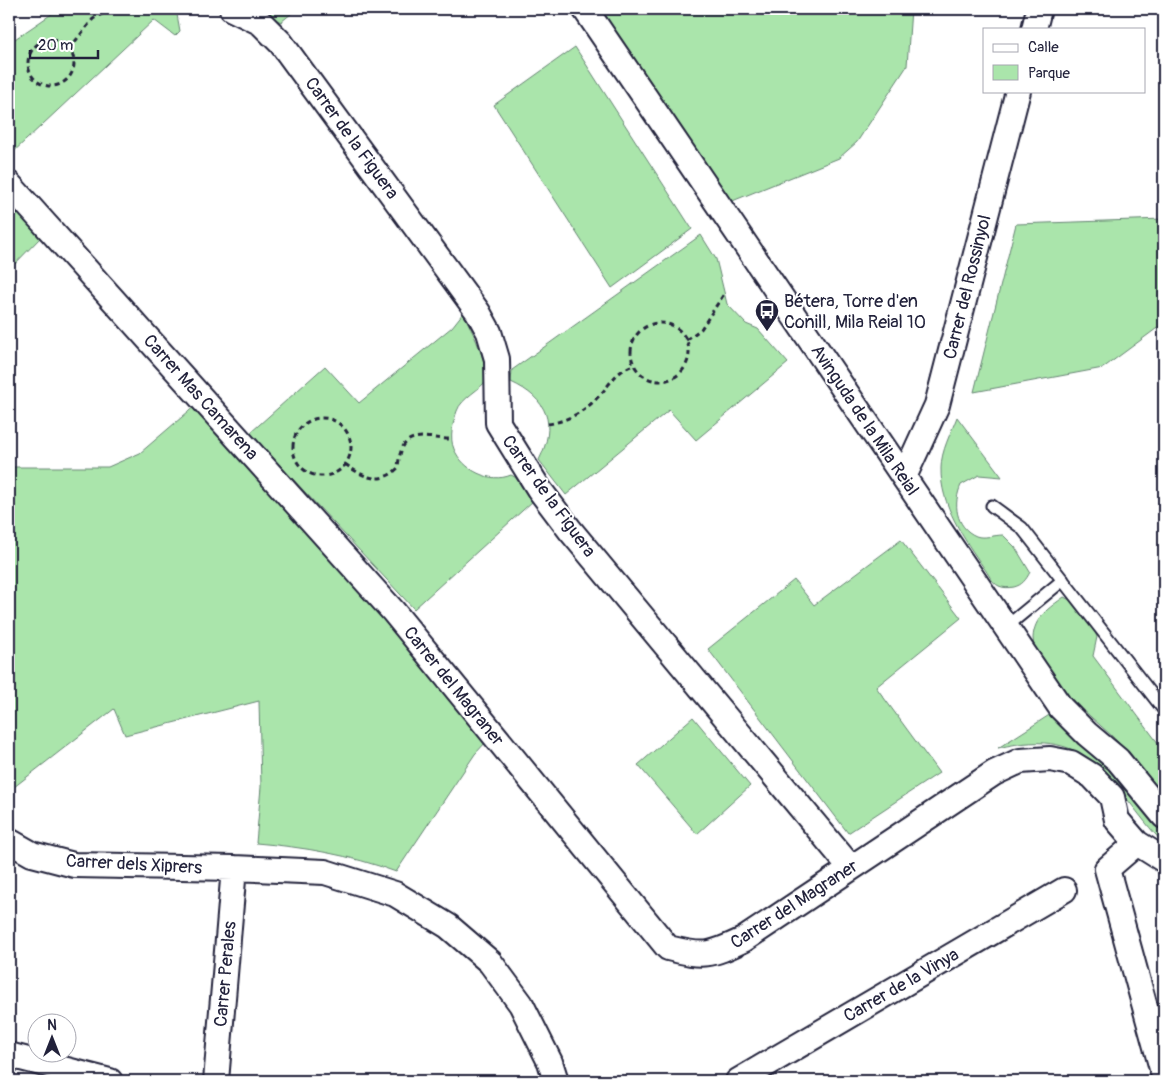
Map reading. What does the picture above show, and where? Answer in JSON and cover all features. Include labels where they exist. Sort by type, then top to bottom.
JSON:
[{"type":"street","name":"Carrer de la Figuera","points":[[232,9],[261,23],[281,43],[478,312],[491,338],[497,359],[498,423],[539,489],[570,530],[851,868]]},
{"type":"street","name":"Avinguda de la Mila Reial","points":[[585,9],[1061,708],[1087,734],[1118,760],[1164,816]]},
{"type":"street","points":[[1034,28],[1039,9]]},
{"type":"street","name":"Carrer del Rossinyol","points":[[904,477],[937,405],[1018,92]]},
{"type":"street","name":"Carrer Mas Camarena","points":[[9,184],[393,611]]},
{"type":"street","name":"Carrer del Magraner","points":[[393,611],[668,948],[691,954],[713,954],[742,940],[994,773],[1020,761],[1050,759],[1071,762],[1092,776],[1112,796],[1117,820],[1137,843],[1164,860]]},
{"type":"street","name":"Carrer dels Xiprers","points":[[9,841],[32,854],[74,864],[325,872],[395,894],[448,926],[490,962],[521,1004],[550,1062],[556,1081]]},
{"type":"street","points":[[1137,843],[1107,869],[1164,1076]]},
{"type":"street","name":"Carrer Perales","points":[[216,1081],[234,868]]},
{"type":"street","name":"Carrer de la Vinya","points":[[738,1081],[1064,890]]},
{"type":"street","points":[[9,1055],[110,1081]]},
{"type":"lane","points":[[992,506],[1022,528],[1164,710]]},
{"type":"lane","points":[[1006,626],[1063,580]]},
{"type":"path","points":[[69,49],[93,19],[111,9]]},
{"type":"path","points":[[48,40],[64,44],[69,49],[73,55],[74,70],[65,82],[52,87],[44,86],[32,77],[28,62],[34,47],[48,40]]},
{"type":"path","points":[[686,340],[702,330],[724,294]]},
{"type":"path","points":[[660,322],[669,324],[678,329],[686,340],[689,356],[686,365],[673,378],[654,381],[645,378],[633,365],[631,346],[641,329],[650,324],[660,322]]},
{"type":"path","points":[[548,424],[566,420],[585,409],[599,396],[614,376],[633,365]]},
{"type":"path","points":[[318,418],[327,418],[344,427],[351,443],[351,452],[345,464],[334,473],[325,476],[306,471],[299,464],[293,445],[301,427],[318,418]]},
{"type":"path","points":[[345,464],[365,477],[376,479],[385,477],[398,468],[398,453],[410,439],[424,435],[452,439]]},
{"type":"green space","points":[[59,9],[176,9],[180,31],[175,36],[154,20],[10,155],[9,43]]},
{"type":"green space","points":[[254,9],[297,9],[281,22]]},
{"type":"green space","points":[[594,9],[911,9],[907,66],[857,142],[839,158],[725,204],[670,112]]},
{"type":"green space","points":[[575,47],[692,229],[612,288],[494,105]]},
{"type":"green space","points":[[9,199],[42,236],[9,270]]},
{"type":"green space","points":[[1164,219],[1164,323],[1103,368],[974,392],[1016,224]]},
{"type":"green space","points":[[701,235],[716,259],[727,304],[746,324],[758,329],[788,363],[696,440],[669,410],[566,495],[539,460],[547,435],[548,424],[546,414],[534,396],[511,382],[512,370]]},
{"type":"green space","points":[[463,313],[482,356],[486,374],[483,384],[459,406],[453,425],[454,449],[458,457],[470,469],[478,473],[494,478],[511,475],[515,477],[533,501],[414,609],[250,433],[325,366],[359,403],[452,327]]},
{"type":"green space","points":[[196,405],[339,558],[486,742],[475,754],[396,872],[362,861],[327,853],[256,843],[261,787],[259,701],[125,735],[114,709],[9,791],[9,467],[108,467],[140,453]]},
{"type":"green space","points":[[957,417],[1002,477],[979,475],[961,485],[957,499],[960,521],[969,532],[976,536],[1003,535],[1015,547],[1030,572],[1024,582],[1017,586],[1010,588],[1002,587],[992,580],[961,533],[944,495],[941,462],[944,449]]},
{"type":"green space","points":[[901,540],[961,618],[876,687],[939,773],[848,833],[708,649],[794,580],[814,605]]},
{"type":"green space","points":[[1064,597],[1070,600],[1095,632],[1097,637],[1093,656],[1164,751],[1164,800],[1137,763],[1109,733],[1067,695],[1043,666],[1036,651],[1033,638],[1036,624],[1043,614]]},
{"type":"green space","points":[[1054,712],[1098,753],[1164,830],[1164,844],[1097,765],[1078,753],[1057,745],[1030,743],[998,748]]},
{"type":"green space","points":[[693,717],[750,786],[697,834],[638,765]]},
{"type":"place","name":"Bétera, Torre d'en Conill, Mila Reial 10","points":[[767,332]]}]
